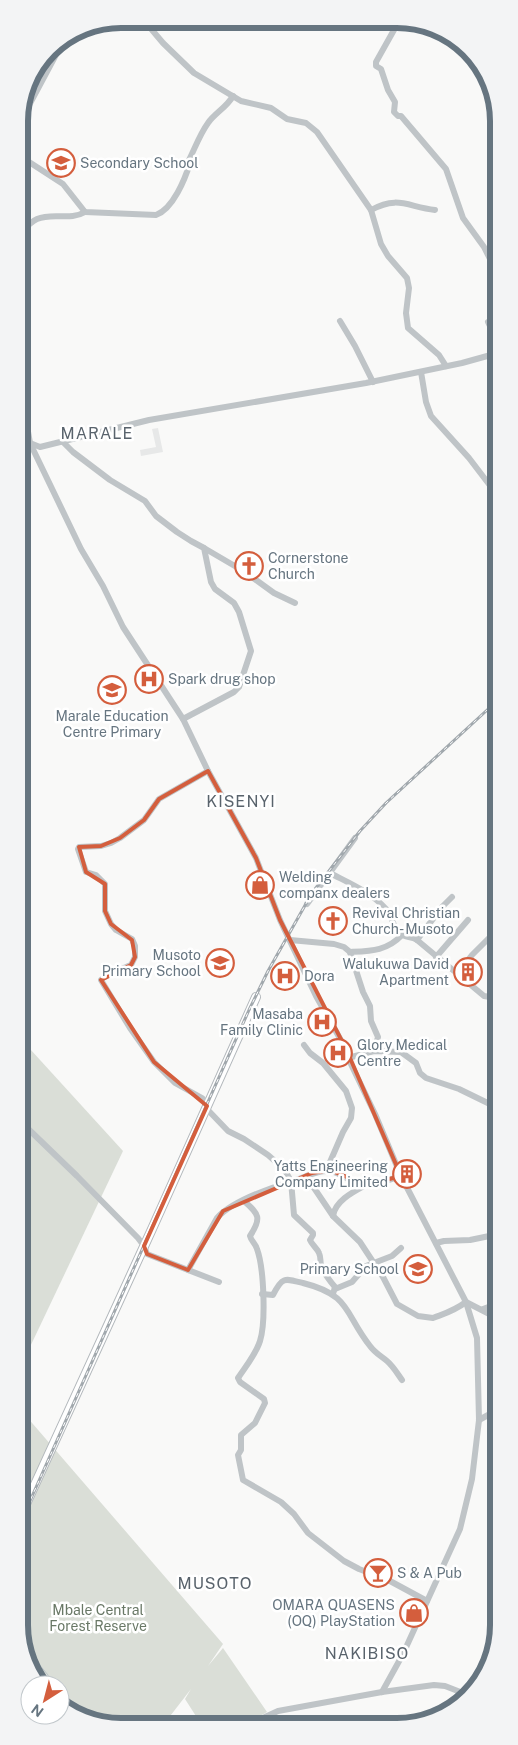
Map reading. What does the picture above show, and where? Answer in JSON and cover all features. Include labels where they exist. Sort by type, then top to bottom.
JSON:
[{"type":"main road","points":[[28,1498],[256,997]]},
{"type":"street","points":[[150,28],[194,73],[244,102],[271,108],[287,119],[306,123],[310,126],[330,150],[371,210],[384,250],[406,275],[409,282],[406,313],[408,328],[438,355],[446,366]]},
{"type":"street","points":[[395,28],[375,64],[381,69],[388,90],[395,102],[394,112],[401,116],[446,169],[463,218],[484,247],[490,259]]},
{"type":"street","points":[[28,106],[57,54]]},
{"type":"street","points":[[28,227],[39,218],[72,217],[85,212],[152,216],[163,212],[185,179],[190,163],[189,160],[204,128],[233,96]]},
{"type":"street","points":[[28,161],[63,184],[85,212]]},
{"type":"street","points":[[371,210],[392,202],[408,203],[435,210]]},
{"type":"street","points":[[340,321],[373,382]]},
{"type":"street","points":[[488,322],[490,326]]},
{"type":"street","points":[[30,443],[40,447],[148,420],[247,405],[373,382],[490,355]]},
{"type":"street","points":[[421,372],[426,402],[431,416],[490,486]]},
{"type":"street","points":[[28,432],[30,443],[81,550],[123,627],[183,719],[208,771],[256,858],[280,920],[316,996],[347,1051],[348,1058],[376,1114],[401,1176],[466,1302],[477,1338],[479,1420],[472,1479],[466,1508],[460,1529],[403,1654],[382,1692]]},
{"type":"street","points":[[63,442],[110,480],[145,501],[156,516],[177,532],[245,572],[274,593],[295,602]]},
{"type":"street","points":[[183,719],[234,692],[239,687],[251,651],[239,612],[234,604],[215,589],[211,582],[204,548]]},
{"type":"street","points":[[208,771],[159,799],[144,820],[120,838],[111,843],[79,847],[78,849],[86,872],[96,875],[105,884],[105,911],[111,924],[116,930],[132,939],[135,946],[135,957],[131,966],[119,972],[106,974],[101,980],[130,1028],[154,1062],[175,1083],[202,1098],[207,1107],[228,1131],[268,1155],[284,1170],[291,1181],[294,1215],[313,1233],[310,1240],[311,1243],[319,1251],[321,1264],[334,1292],[346,1307],[369,1346],[390,1363],[402,1380]]},
{"type":"street","points":[[307,904],[355,838]]},
{"type":"street","points":[[330,873],[363,890],[391,916],[396,928],[402,935],[417,940],[484,996],[490,997]]},
{"type":"street","points":[[417,940],[452,896]]},
{"type":"street","points":[[436,957],[468,920]]},
{"type":"street","points":[[350,952],[386,947],[394,944],[402,935]]},
{"type":"street","points":[[457,974],[488,939]]},
{"type":"street","points":[[290,940],[334,944],[344,947],[350,952],[363,992],[370,1006],[371,1021],[378,1037],[374,1051]]},
{"type":"street","points":[[304,1045],[310,1053],[323,1063],[346,1091],[352,1108],[351,1118],[330,1162],[330,1170]]},
{"type":"street","points":[[348,1058],[374,1051],[401,1052],[416,1063],[420,1073],[426,1078],[459,1089],[490,1104]]},
{"type":"street","points":[[28,1129],[77,1176],[144,1246],[147,1254],[219,1282]]},
{"type":"street","points":[[188,1270],[217,1218],[229,1207],[318,1171],[330,1170],[357,1184],[366,1185]]},
{"type":"street","points":[[306,1176],[333,1216],[360,1242],[398,1304],[418,1316],[436,1318],[440,1314],[454,1311],[466,1302]]},
{"type":"street","points":[[333,1216],[336,1207],[342,1200],[366,1185],[401,1176]]},
{"type":"street","points":[[244,1200],[254,1209],[258,1216],[250,1236],[257,1247],[260,1260],[263,1322],[260,1341],[238,1378],[240,1382],[264,1399],[265,1402],[255,1423],[241,1435],[238,1455],[243,1480],[281,1502],[294,1514],[308,1533],[344,1561],[359,1570],[390,1581],[427,1601]]},
{"type":"street","points":[[436,1243],[490,1236]]},
{"type":"street","points":[[262,1294],[273,1295],[277,1285],[285,1280],[316,1286],[334,1292],[352,1282],[366,1266],[392,1256],[401,1248]]},
{"type":"street","points":[[466,1302],[490,1313]]},
{"type":"street","points":[[483,1309],[490,1306]]},
{"type":"street","points":[[479,1420],[490,1414]]},
{"type":"street","points":[[263,1718],[278,1711],[382,1692],[445,1686],[462,1692]]},
{"type":"highlighted area","points":[[208,771],[256,858],[280,920],[347,1051],[401,1176],[366,1185],[330,1170],[312,1173],[223,1211],[188,1270],[147,1254],[144,1246],[207,1106],[154,1062],[101,980],[131,965],[135,957],[132,940],[111,924],[105,911],[105,884],[86,872],[79,847],[101,846],[120,838],[144,820],[159,799]]},
{"type":"shaded area","points":[[158,428],[163,452],[141,456],[140,450],[156,447],[152,429]]},
{"type":"green space","points":[[28,1047],[123,1151],[28,1351]]},
{"type":"green space","name":"Mbale Central Forest Reserve","points":[[28,1418],[223,1644],[208,1666],[223,1648],[267,1712],[257,1718],[197,1718],[185,1699],[191,1689],[169,1718],[108,1717],[90,1713],[70,1703],[70,1675],[42,1675],[32,1655],[29,1643]]},
{"type":"waterway","points":[[33,1657],[48,1675]]},
{"type":"railway","points":[[28,1505],[249,1010],[268,971],[312,893],[360,831],[386,803],[490,707]]},
{"type":"place","name":"Secondary School","points":[[61,163]]},
{"type":"place","name":"Cornerstone Church","points":[[249,566]]},
{"type":"place","name":"Spark drug shop","points":[[149,679]]},
{"type":"place","name":"Marale Education Centre Primary","points":[[112,690]]},
{"type":"place","name":"Welding companx dealers","points":[[260,885]]},
{"type":"place","name":"Revival Christian Church- Musoto","points":[[333,921]]},
{"type":"place","name":"Musoto Primary School","points":[[220,963]]},
{"type":"place","name":"Walukuwa David Apartment","points":[[468,972]]},
{"type":"place","name":"Dora","points":[[285,976]]},
{"type":"place","name":"Masaba Family Clinic","points":[[322,1022]]},
{"type":"place","name":"Glory Medical Centre","points":[[338,1053]]},
{"type":"place","name":"Yatts Engineering Company Limited","points":[[407,1174]]},
{"type":"place","name":"Primary School","points":[[418,1269]]},
{"type":"place","name":"S & A Pub","points":[[378,1573]]},
{"type":"place","name":"OMARA QUASENS (OQ) PlayStation","points":[[414,1613]]},
{"type":"district","name":"MARALE","points":[[97,433]]},
{"type":"district","name":"KISENYI","points":[[241,801]]},
{"type":"district","name":"MUSOTO","points":[[215,1583]]},
{"type":"district","name":"NAKIBISO","points":[[367,1653]]}]
